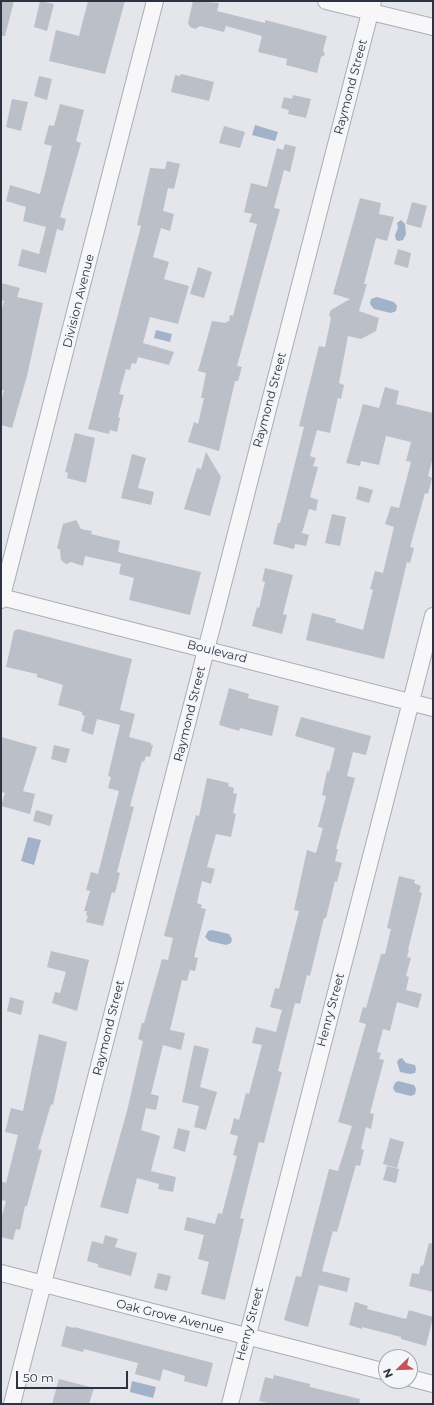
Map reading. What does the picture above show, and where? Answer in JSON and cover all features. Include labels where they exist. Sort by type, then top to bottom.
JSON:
[{"type":"street","name":"Division Avenue","points":[[1,598],[156,1]]},
{"type":"street","points":[[326,1],[372,7],[433,27]]},
{"type":"street","name":"Raymond Street","points":[[12,1404],[372,7]]},
{"type":"street","name":"Boulevard","points":[[1,598],[207,649],[433,708]]},
{"type":"street","name":"Henry Street","points":[[230,1404],[433,616]]},
{"type":"street","name":"Oak Grove Avenue","points":[[1,1273],[378,1370]]},
{"type":"street","points":[[418,1380],[433,1384]]},
{"type":"water","points":[[255,125],[278,132],[275,141],[252,135]]},
{"type":"water","points":[[401,220],[405,224],[406,234],[403,240],[399,241],[396,240],[395,235],[398,228],[397,223]]},
{"type":"water","points":[[377,297],[394,302],[397,306],[396,311],[391,313],[374,309],[370,304],[371,299]]},
{"type":"water","points":[[156,330],[172,334],[170,342],[154,338]]},
{"type":"water","points":[[28,837],[41,840],[34,865],[21,861]]},
{"type":"water","points":[[212,930],[229,934],[232,939],[231,943],[226,945],[209,941],[205,937],[208,931]]},
{"type":"water","points":[[402,1058],[406,1063],[415,1065],[415,1073],[410,1074],[400,1072],[397,1062]]},
{"type":"water","points":[[398,1081],[414,1085],[416,1089],[415,1094],[411,1096],[395,1092],[393,1088],[395,1083]]},
{"type":"water","points":[[132,1381],[156,1387],[153,1398],[130,1392]]},
{"type":"building","points":[[1,1],[14,1],[5,36],[1,36]]},
{"type":"building","points":[[40,1],[54,4],[47,31],[34,27]]},
{"type":"building","points":[[88,1],[125,1],[105,74],[49,61],[56,30],[79,36]]},
{"type":"building","points":[[193,1],[219,3],[217,11],[265,23],[265,20],[327,36],[323,50],[325,55],[321,57],[317,73],[286,65],[287,59],[258,52],[262,36],[226,26],[224,32],[200,26],[195,29],[190,27],[188,23]]},
{"type":"building","points":[[181,74],[214,82],[209,101],[171,92],[175,75],[180,76]]},
{"type":"building","points":[[39,76],[52,79],[47,100],[34,96]]},
{"type":"building","points":[[293,95],[311,99],[306,118],[288,114],[289,110],[281,108],[284,97],[292,99]]},
{"type":"building","points":[[12,99],[28,102],[21,131],[6,127]]},
{"type":"building","points":[[60,104],[84,110],[76,141],[81,143],[60,217],[66,219],[63,231],[57,229],[46,273],[18,266],[22,249],[39,254],[46,227],[23,221],[26,207],[6,201],[10,185],[40,194],[52,146],[44,144],[49,125],[54,126]]},
{"type":"building","points":[[224,126],[245,132],[240,148],[219,143]]},
{"type":"building","points":[[285,144],[296,147],[290,172],[284,170],[274,208],[280,209],[237,366],[242,367],[238,381],[235,381],[219,451],[188,442],[194,422],[198,424],[204,398],[201,398],[206,373],[198,371],[212,321],[226,323],[227,321],[229,322],[230,315],[233,316],[257,224],[249,222],[252,214],[244,212],[251,183],[267,187],[277,148],[283,150]]},
{"type":"building","points":[[167,161],[180,164],[174,189],[168,188],[163,211],[174,214],[170,231],[161,228],[153,257],[169,262],[164,279],[189,286],[178,324],[150,317],[143,343],[174,352],[169,365],[138,357],[136,364],[132,363],[130,370],[126,369],[119,394],[124,395],[118,417],[120,418],[117,432],[110,430],[109,434],[88,429],[141,226],[137,225],[150,168],[165,169]]},
{"type":"building","points":[[360,198],[381,203],[379,214],[394,217],[387,241],[376,238],[364,284],[367,284],[359,311],[379,318],[376,331],[361,339],[348,336],[339,383],[344,385],[341,399],[338,398],[330,433],[317,430],[310,456],[316,458],[313,466],[318,467],[310,497],[318,500],[316,511],[309,509],[302,533],[309,535],[306,546],[295,544],[294,549],[273,544],[278,523],[280,523],[304,427],[299,426],[319,346],[325,347],[331,318],[329,315],[331,310],[350,299],[333,294]]},
{"type":"building","points":[[412,202],[427,206],[421,228],[406,224]]},
{"type":"building","points":[[398,249],[411,253],[408,268],[394,264]]},
{"type":"building","points":[[198,267],[212,272],[204,298],[190,294]]},
{"type":"building","points":[[1,283],[20,288],[17,297],[43,303],[27,376],[12,428],[1,425],[1,401],[4,390],[1,390],[1,312],[4,301],[1,300]]},
{"type":"building","points":[[385,387],[399,391],[396,404],[433,413],[433,457],[428,476],[432,478],[428,494],[425,493],[410,547],[414,548],[410,563],[407,562],[384,659],[306,640],[312,613],[336,619],[335,622],[363,630],[373,590],[370,589],[375,571],[383,573],[394,527],[385,524],[391,506],[399,508],[411,462],[406,461],[411,442],[386,436],[379,465],[361,461],[360,466],[346,463],[363,404],[379,408]]},
{"type":"building","points":[[75,433],[95,438],[86,483],[67,478],[68,473],[65,472]]},
{"type":"building","points":[[206,452],[221,477],[210,516],[184,509],[197,468],[201,469]]},
{"type":"building","points":[[132,454],[146,458],[138,488],[154,492],[151,505],[121,498]]},
{"type":"building","points":[[359,486],[373,490],[369,503],[356,499]]},
{"type":"building","points":[[332,514],[346,517],[340,546],[325,543]]},
{"type":"building","points":[[76,520],[81,529],[92,531],[91,534],[120,541],[118,552],[201,572],[190,615],[129,600],[134,578],[119,574],[121,564],[85,556],[83,566],[71,562],[66,564],[61,560],[60,550],[57,548],[63,524]]},
{"type":"building","points":[[265,568],[293,575],[283,614],[287,615],[282,634],[252,626],[257,607],[259,608],[265,582],[262,581]]},
{"type":"building","points":[[18,629],[132,659],[120,710],[135,714],[129,737],[151,743],[151,745],[153,745],[150,757],[146,756],[144,762],[142,761],[130,806],[134,807],[117,872],[120,873],[115,893],[112,892],[103,926],[86,922],[88,916],[86,915],[87,911],[84,911],[90,891],[86,890],[91,872],[98,874],[119,791],[108,788],[111,777],[108,776],[120,725],[97,719],[93,735],[81,731],[85,716],[82,715],[82,712],[58,705],[63,685],[37,677],[37,674],[6,667],[14,631]]},
{"type":"building","points":[[229,688],[249,694],[248,698],[279,706],[272,736],[240,728],[239,731],[219,725]]},
{"type":"building","points":[[301,717],[371,736],[366,755],[353,752],[347,776],[355,778],[336,849],[338,849],[335,861],[342,863],[337,882],[335,881],[326,918],[324,918],[310,976],[307,975],[300,1004],[295,1003],[278,1071],[282,1072],[264,1143],[259,1142],[240,1218],[244,1219],[225,1300],[201,1294],[209,1262],[198,1259],[204,1235],[184,1230],[187,1217],[215,1224],[218,1213],[222,1214],[237,1156],[233,1155],[238,1136],[230,1134],[234,1118],[239,1120],[246,1093],[249,1094],[262,1045],[252,1043],[256,1027],[276,1032],[282,1010],[270,1007],[275,988],[279,989],[299,911],[294,910],[307,850],[316,853],[323,828],[318,827],[326,796],[322,795],[327,771],[329,772],[335,748],[295,736]]},
{"type":"building","points":[[1,737],[37,747],[23,791],[35,794],[30,814],[1,806],[5,793],[1,792]]},
{"type":"building","points":[[54,745],[70,749],[66,763],[51,759]]},
{"type":"building","points":[[207,778],[229,783],[228,786],[234,788],[233,793],[237,794],[233,813],[236,814],[231,837],[216,834],[207,867],[215,869],[211,884],[202,881],[197,903],[202,905],[201,908],[206,909],[194,957],[198,958],[195,971],[190,970],[187,981],[182,980],[170,1030],[185,1033],[181,1050],[163,1045],[151,1094],[159,1096],[156,1110],[146,1108],[141,1130],[160,1136],[151,1171],[176,1177],[173,1192],[158,1189],[159,1184],[137,1178],[128,1214],[100,1207],[127,1111],[143,1041],[138,1039],[142,1023],[144,1023],[162,959],[168,960],[173,938],[164,936],[196,815],[199,816]]},
{"type":"building","points":[[36,810],[53,815],[50,826],[33,821]]},
{"type":"building","points":[[399,876],[415,880],[414,883],[421,886],[419,892],[422,893],[408,950],[407,957],[411,958],[406,976],[409,977],[406,990],[422,994],[418,1008],[397,1002],[390,1031],[383,1029],[377,1052],[381,1053],[379,1059],[384,1060],[370,1113],[374,1114],[371,1129],[366,1127],[361,1149],[364,1150],[360,1166],[356,1165],[337,1232],[333,1231],[322,1271],[350,1278],[347,1292],[319,1285],[308,1327],[284,1320],[296,1276],[301,1277],[329,1169],[338,1171],[352,1126],[338,1122],[366,1024],[359,1022],[363,1007],[366,1008],[381,954],[385,954],[391,929],[387,928]]},
{"type":"building","points":[[51,951],[89,960],[77,1011],[52,1003],[55,992],[60,993],[66,972],[47,967]]},
{"type":"building","points":[[10,997],[24,1001],[21,1015],[7,1011]]},
{"type":"building","points":[[39,1034],[67,1042],[53,1105],[51,1104],[38,1149],[42,1150],[27,1206],[25,1206],[20,1230],[16,1229],[13,1240],[1,1237],[1,1219],[6,1201],[1,1200],[1,1181],[6,1183],[18,1135],[5,1132],[11,1108],[23,1111]]},
{"type":"building","points":[[194,1045],[209,1049],[200,1087],[217,1092],[206,1130],[194,1127],[199,1106],[182,1102]]},
{"type":"building","points":[[178,1128],[190,1131],[185,1152],[173,1148]]},
{"type":"building","points":[[390,1138],[404,1142],[397,1168],[383,1164]]},
{"type":"building","points":[[387,1166],[399,1169],[396,1183],[383,1180]]},
{"type":"building","points":[[105,1235],[118,1239],[115,1247],[137,1253],[131,1276],[98,1267],[98,1264],[87,1261],[92,1241],[103,1244]]},
{"type":"building","points":[[429,1243],[433,1244],[433,1292],[409,1286],[412,1273],[419,1274],[421,1265],[423,1266]]},
{"type":"building","points":[[158,1273],[171,1276],[167,1291],[154,1288]]},
{"type":"building","points":[[355,1302],[368,1306],[367,1309],[406,1319],[409,1310],[433,1317],[426,1346],[401,1339],[401,1337],[349,1325]]},
{"type":"building","points":[[66,1326],[213,1363],[207,1387],[184,1381],[185,1376],[163,1369],[160,1381],[135,1374],[138,1363],[84,1349],[83,1352],[61,1346]]},
{"type":"building","points":[[274,1375],[310,1384],[310,1387],[360,1399],[359,1404],[272,1404],[259,1401],[265,1377],[273,1379]]},
{"type":"building","points":[[59,1379],[94,1388],[89,1404],[52,1404]]}]
